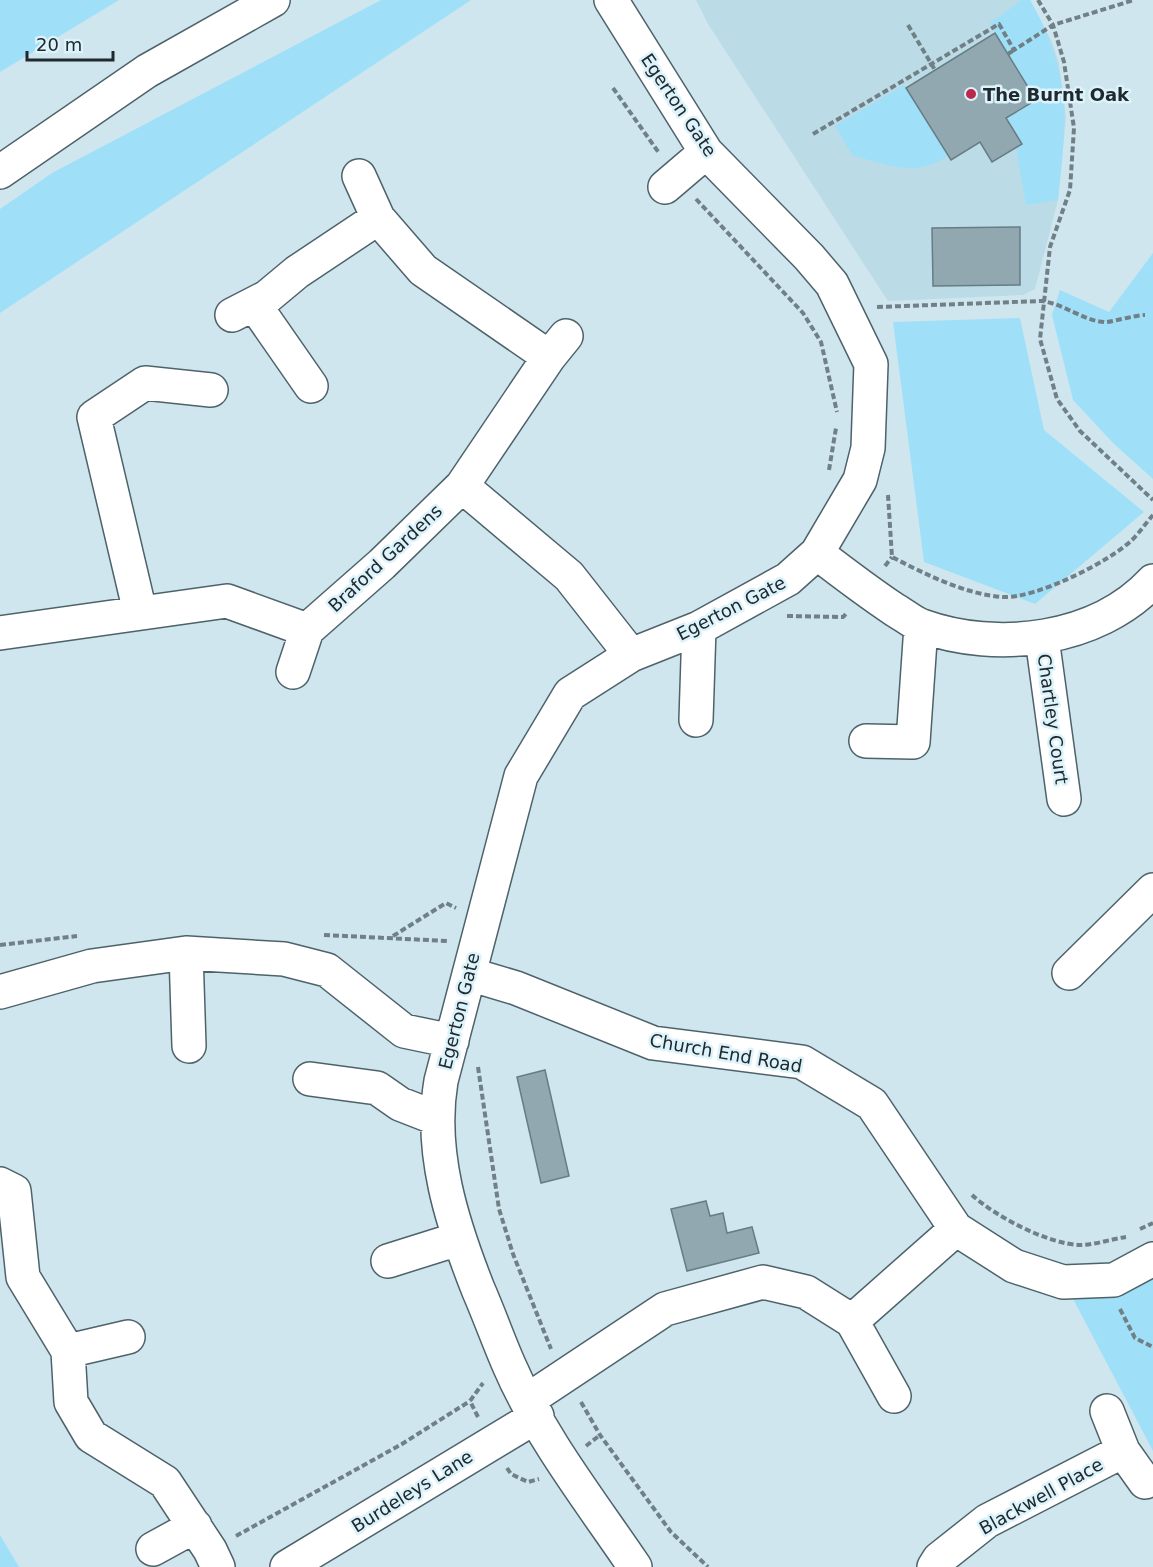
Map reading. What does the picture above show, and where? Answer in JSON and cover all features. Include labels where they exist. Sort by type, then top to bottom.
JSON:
[{"type":"street","points":[[0,172],[147,72],[273,0]]},
{"type":"street","name":"Egerton Gate","points":[[611,0],[706,152],[809,256],[832,284],[871,364],[868,448],[860,480],[817,553],[788,579],[699,628],[631,655],[570,694],[521,776],[441,1081],[436,1118],[438,1148],[458,1239],[510,1366],[532,1408],[564,1462],[635,1567]]},
{"type":"street","points":[[671,182],[706,152]]},
{"type":"street","name":"Braford Gardens","points":[[307,630],[382,564],[462,486],[557,346],[423,270],[378,218],[359,176]]},
{"type":"street","points":[[311,386],[243,310],[378,218]]},
{"type":"street","points":[[140,612],[82,425],[145,383],[211,390]]},
{"type":"street","points":[[462,486],[569,576],[631,655]]},
{"type":"street","points":[[817,553],[866,591],[921,626],[981,641],[1042,638],[1084,625],[1138,598],[1153,581]]},
{"type":"street","points":[[0,633],[227,601],[307,630],[293,672]]},
{"type":"street","points":[[866,741],[913,741],[921,626]]},
{"type":"street","points":[[696,720],[699,628]]},
{"type":"street","name":"Chartley Court","points":[[1042,638],[1064,800]]},
{"type":"street","points":[[1069,973],[1153,890]]},
{"type":"street","points":[[186,953],[189,1046]]},
{"type":"street","points":[[0,992],[92,966],[186,953],[284,959],[327,970],[404,1031],[452,1041]]},
{"type":"street","name":"Church End Road","points":[[469,974],[516,988],[653,1043],[802,1062],[872,1104],[956,1228],[1014,1266],[1063,1282],[1114,1280],[1153,1259]]},
{"type":"street","points":[[310,1080],[377,1088],[400,1104],[436,1118]]},
{"type":"street","points":[[0,1184],[14,1191],[22,1277],[68,1351],[71,1402],[91,1436],[165,1482],[208,1548]]},
{"type":"street","points":[[894,1396],[852,1321],[956,1228]]},
{"type":"street","points":[[388,1261],[458,1239]]},
{"type":"street","name":"Burdeleys Lane","points":[[287,1567],[532,1408],[665,1309],[763,1282],[806,1292],[852,1321]]},
{"type":"street","points":[[68,1351],[128,1337]]},
{"type":"street","name":"Blackwell Place","points":[[1107,1411],[1123,1451],[1145,1482]]},
{"type":"street","name":"Blackwell Place","points":[[934,1567],[939,1559],[987,1521],[1123,1451]]},
{"type":"street","points":[[153,1549],[208,1548]]},
{"type":"path","points":[[1038,0],[1053,25],[1064,62],[1074,128],[1070,190],[1050,247],[1042,302],[1040,339],[1058,399],[1080,431],[1153,500]]},
{"type":"path","points":[[1008,54],[1053,25],[1134,0]]},
{"type":"path","points":[[813,134],[999,24],[1014,50]]},
{"type":"path","points":[[908,25],[935,70]]},
{"type":"path","points":[[613,88],[671,182],[720,226],[803,313],[821,342],[838,417]]},
{"type":"path","points":[[873,308],[1042,302],[1055,303],[1106,323],[1129,316],[1145,315]]},
{"type":"path","points":[[836,425],[828,470],[878,487],[889,496],[892,557],[941,582],[1004,597],[1040,591],[1070,579],[1131,541],[1153,515]]},
{"type":"path","points":[[392,936],[446,903],[460,910]]},
{"type":"path","points":[[1114,1280],[1122,1314],[1135,1338],[1153,1347]]},
{"type":"path","points":[[208,1548],[402,1444],[470,1401]]},
{"type":"shaded area","points":[[0,0],[119,0],[0,72]]},
{"type":"shaded area","points":[[381,0],[471,0],[0,313],[0,209],[52,173]]},
{"type":"shaded area","points":[[696,0],[1030,0],[1052,42],[1059,64],[1066,117],[1058,200],[1035,289],[1023,295],[888,301],[708,24]]},
{"type":"shaded area","points":[[1022,0],[1030,0],[1044,26],[1053,51],[1060,74],[1064,120],[1058,200],[1026,205],[1016,147],[1022,143],[1006,118],[1036,100],[990,23]]},
{"type":"shaded area","points":[[904,85],[948,156],[924,167],[901,168],[852,155],[835,126]]},
{"type":"shaded area","points":[[1153,253],[1153,479],[1113,443],[1073,400],[1052,315],[1060,290],[1109,312]]},
{"type":"shaded area","points":[[1020,318],[1044,430],[1144,512],[1035,604],[924,562],[893,322]]},
{"type":"shaded area","points":[[1153,1260],[1153,1451],[1071,1295]]},
{"type":"shaded area","points":[[0,1535],[19,1567],[0,1567]]},
{"type":"building","name":"The Burnt Oak","points":[[995,33],[1036,100],[1006,118],[1022,144],[992,162],[980,142],[951,160],[906,88]]},
{"type":"building","points":[[1020,227],[1020,285],[933,286],[932,228]]},
{"type":"building","points":[[545,1070],[569,1176],[541,1183],[517,1077]]},
{"type":"building","points":[[706,1201],[710,1216],[723,1213],[727,1233],[752,1227],[759,1253],[687,1271],[671,1209]]},
{"type":"place","name":"The Burnt Oak","points":[[971,94]]}]
